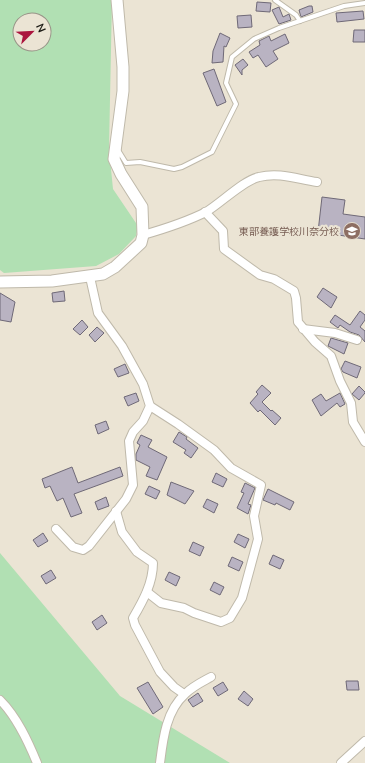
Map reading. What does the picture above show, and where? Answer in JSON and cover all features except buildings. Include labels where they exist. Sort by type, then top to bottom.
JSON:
[{"type":"main road","points":[[0,282],[52,281],[90,277],[103,274],[115,267],[141,243],[143,235],[142,207],[121,174],[114,159],[115,144],[120,124],[123,90],[123,67],[118,0]]},
{"type":"street","points":[[143,235],[187,220],[205,212],[248,182],[258,177],[279,175],[316,182]]},
{"type":"street","points":[[205,212],[223,232],[224,249],[260,275],[274,279],[294,291],[298,322],[315,342],[331,356],[351,403],[353,422],[365,442]]},
{"type":"street","points":[[90,277],[98,313],[122,346],[143,384],[150,406],[214,450],[231,468],[261,485],[254,516],[258,539],[242,598],[230,618],[221,622],[184,608],[161,603],[147,592]]},
{"type":"street","points":[[303,329],[335,333],[357,340]]},
{"type":"street","points":[[56,529],[73,547],[83,550],[88,546],[126,498],[133,485],[129,441],[133,432],[143,421],[150,406]]},
{"type":"street","points":[[116,511],[122,532],[137,552],[153,563],[153,574],[147,592],[133,618],[135,625],[160,672],[174,687],[184,694]]},
{"type":"street","points":[[160,763],[165,729],[173,708],[184,694],[194,686],[211,677]]},
{"type":"street","points":[[0,700],[7,707],[19,726],[37,763]]},
{"type":"street","points":[[341,763],[365,741]]},
{"type":"lane","points":[[276,0],[296,15],[300,21]]},
{"type":"lane","points":[[115,144],[126,163],[140,162],[174,168],[182,167],[212,152],[236,104],[226,84],[232,57],[254,39],[279,28],[344,6],[365,3]]},
{"type":"green space","points":[[0,0],[112,0],[109,149],[113,189],[138,226],[136,236],[119,254],[96,266],[4,273],[0,270]]},
{"type":"green space","points":[[0,553],[120,696],[230,763],[0,763]]},
{"type":"place","name":"東部養護学校川奈分校","points":[[352,231]]}]
